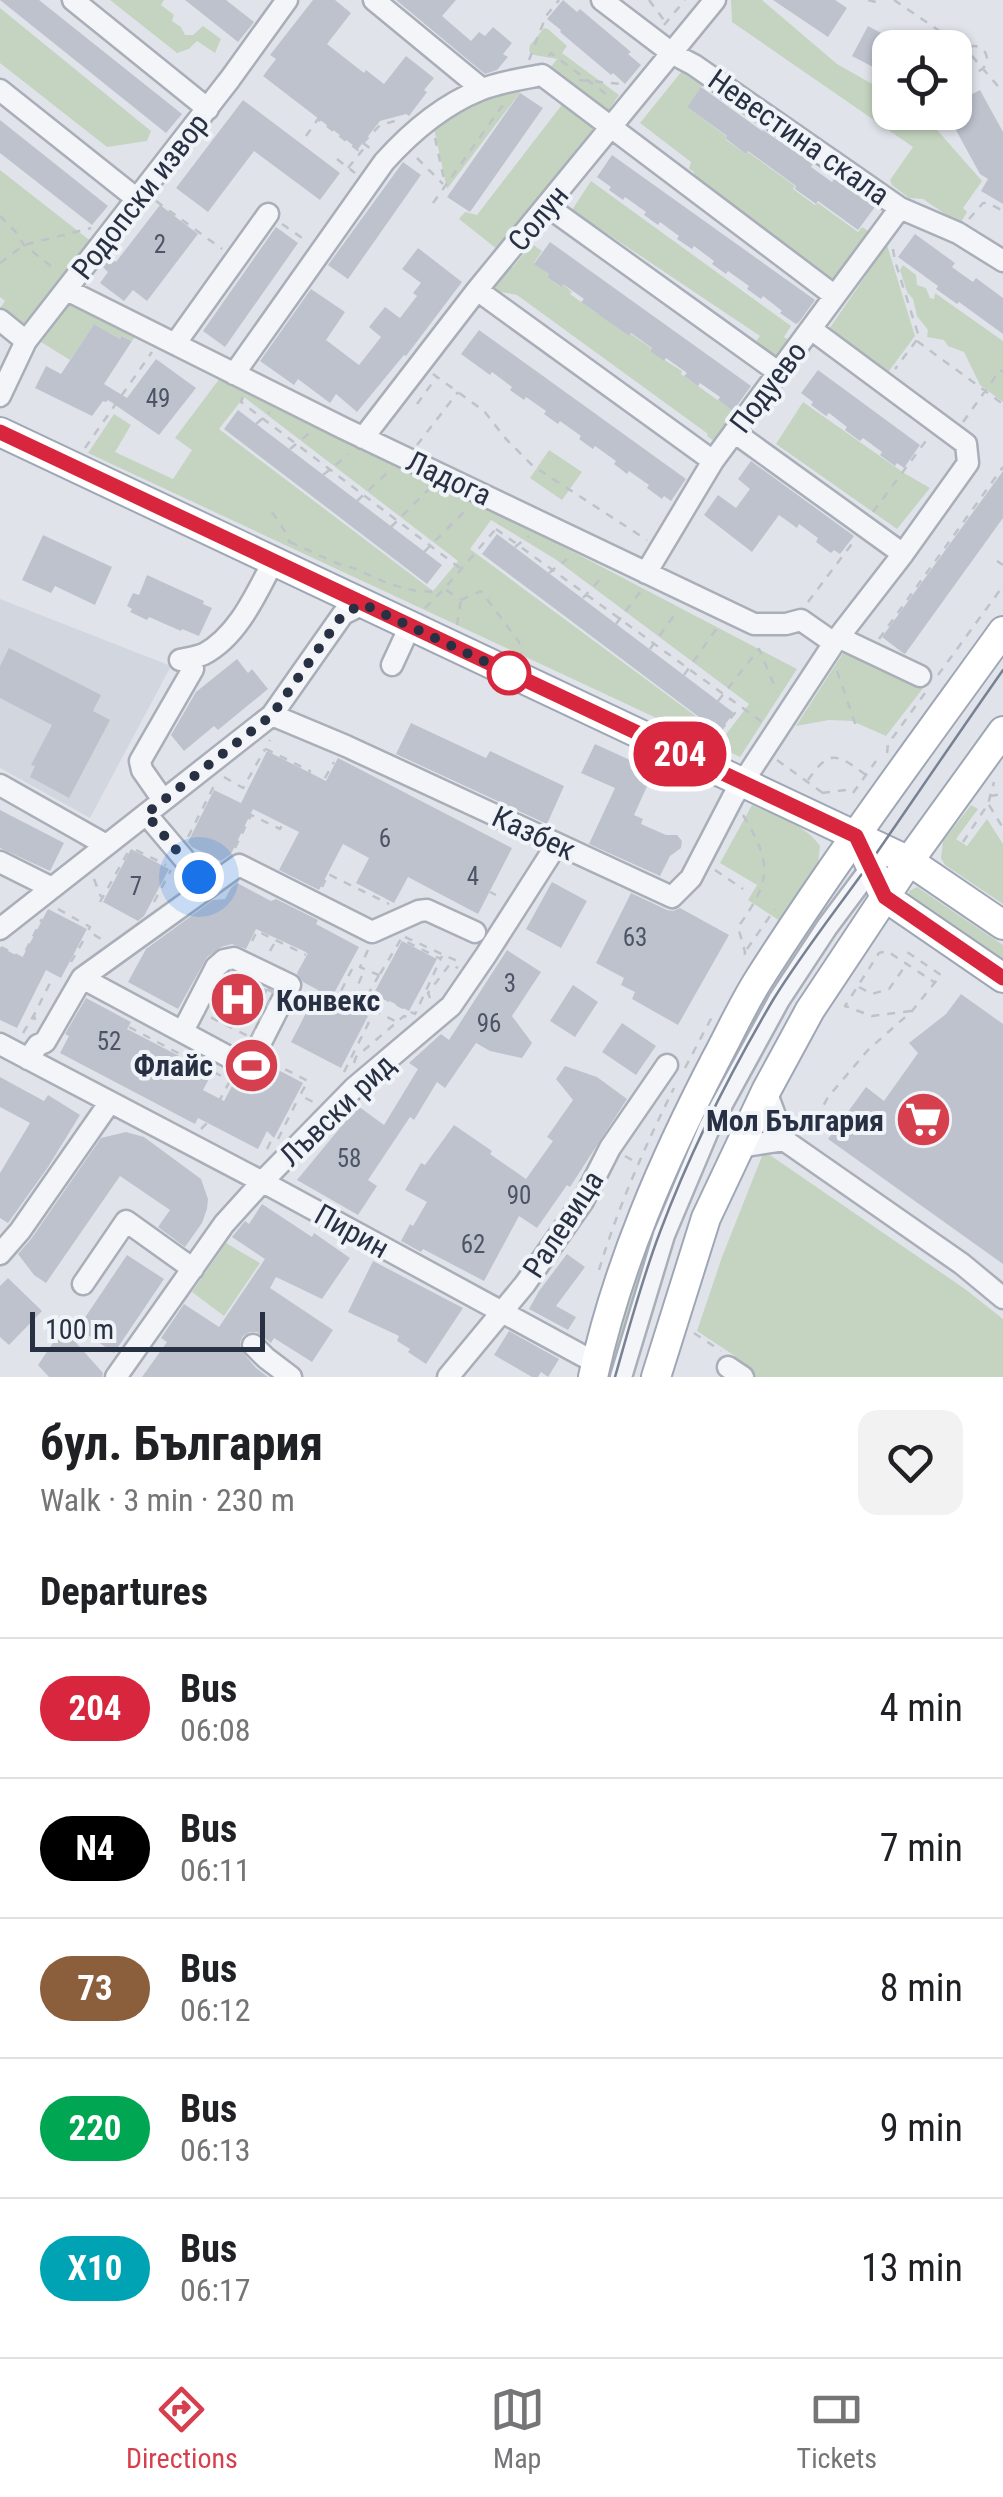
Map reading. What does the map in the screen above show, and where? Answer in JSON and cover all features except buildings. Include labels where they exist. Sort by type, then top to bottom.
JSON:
[{"type":"main road","points":[[0,432],[363,604],[414,620],[737,790],[856,836],[888,860],[1003,924]]},
{"type":"main road","points":[[603,1372],[624,1273],[652,1192],[757,982],[1003,631]]},
{"type":"main road","points":[[656,1377],[706,1218],[766,1091],[810,1010],[885,897],[888,860],[1003,731]]},
{"type":"main road","points":[[885,897],[1003,978]]},
{"type":"street","points":[[73,0],[208,109]]},
{"type":"street","name":"Невестина скала","points":[[602,0],[895,215],[958,234],[1003,262]]},
{"type":"street","name":"Солун","points":[[358,444],[428,370],[478,290],[715,0]]},
{"type":"street","points":[[371,1],[482,89]]},
{"type":"street","name":"Родопски извор","points":[[0,396],[26,342],[208,109],[279,3]]},
{"type":"street","points":[[234,374],[401,143],[482,89],[532,77],[613,126],[836,296]]},
{"type":"street","points":[[0,90],[140,195]]},
{"type":"street","points":[[547,206],[778,372]]},
{"type":"street","points":[[166,343],[268,214]]},
{"type":"street","name":"Подуево","points":[[643,582],[713,461],[895,215]]},
{"type":"street","name":"Ладога","points":[[70,287],[166,343],[234,374],[358,444],[514,508],[643,582],[754,624],[802,620],[837,641],[920,676]]},
{"type":"street","points":[[478,290],[713,461]]},
{"type":"street","points":[[0,320],[26,342]]},
{"type":"street","points":[[737,790],[837,641],[968,463],[966,444],[811,329]]},
{"type":"street","points":[[734,432],[903,554]]},
{"type":"street","points":[[206,886],[154,807],[140,761],[187,665],[226,636],[245,614],[274,562]]},
{"type":"street","points":[[0,929],[51,896],[106,845],[272,715],[343,614],[363,604]]},
{"type":"street","points":[[392,665],[414,620]]},
{"type":"street","name":"Казбек","points":[[272,715],[672,897],[691,878],[737,790]]},
{"type":"street","points":[[0,785],[106,845]]},
{"type":"street","name":"Лъвски рид","points":[[116,1377],[224,1224],[354,1088],[450,1006],[556,844]]},
{"type":"street","points":[[603,1372],[710,1126],[778,1000],[827,926],[888,860]]},
{"type":"street","points":[[0,862],[51,896]]},
{"type":"street","points":[[34,1062],[46,1049],[40,1033],[70,979],[239,865],[372,932],[427,910],[474,932]]},
{"type":"street","points":[[70,979],[232,1058],[255,1054],[290,985],[234,958],[224,960],[216,967],[182,1031]]},
{"type":"street","name":"Пирин","points":[[0,1044],[501,1312],[603,1372]]},
{"type":"street","name":"Ралевица","points":[[448,1377],[525,1284],[667,1065]]},
{"type":"street","points":[[766,1091],[792,1146],[962,1264],[1003,1298]]},
{"type":"street","points":[[0,1254],[110,1102]]},
{"type":"street","points":[[740,1147],[792,1146]]},
{"type":"street","points":[[83,1284],[126,1221],[193,1269]]},
{"type":"street","points":[[254,1345],[292,1377]]},
{"type":"path","points":[[537,39],[546,16],[559,0]]},
{"type":"path","points":[[649,0],[666,23]]},
{"type":"path","points":[[660,30],[684,0]]},
{"type":"path","points":[[868,0],[883,0]]},
{"type":"path","points":[[894,0],[938,30]]},
{"type":"path","points":[[972,47],[984,50],[987,60],[983,68],[973,72]]},
{"type":"path","points":[[433,203],[551,53],[627,109]]},
{"type":"path","points":[[972,56],[1003,92]]},
{"type":"path","points":[[532,77],[647,85]]},
{"type":"path","points":[[996,83],[1003,78]]},
{"type":"path","points":[[306,136],[318,119],[358,150],[380,125],[405,119],[426,123],[445,186]]},
{"type":"path","points":[[401,143],[445,186]]},
{"type":"path","points":[[348,168],[364,144]]},
{"type":"path","points":[[337,159],[354,172]]},
{"type":"path","points":[[140,195],[236,259]]},
{"type":"path","points":[[963,228],[983,203],[1003,211]]},
{"type":"path","points":[[268,214],[320,251]]},
{"type":"path","points":[[884,384],[919,336],[895,261],[895,215]]},
{"type":"path","points":[[0,216],[24,245],[70,287]]},
{"type":"path","points":[[0,263],[24,245],[93,227]]},
{"type":"path","points":[[916,340],[1003,404]]},
{"type":"path","points":[[82,454],[166,343]]},
{"type":"path","points":[[416,404],[428,370],[484,411],[533,466],[660,549]]},
{"type":"path","points":[[807,603],[864,526],[946,429],[985,391],[1000,370],[1003,372]]},
{"type":"path","points":[[357,501],[400,463],[458,391]]},
{"type":"path","points":[[244,396],[241,402],[461,570]]},
{"type":"path","points":[[256,424],[272,410]]},
{"type":"path","points":[[290,449],[313,430]]},
{"type":"path","points":[[323,475],[358,444]]},
{"type":"path","points":[[869,652],[1003,467]]},
{"type":"path","points":[[391,526],[431,488]]},
{"type":"path","points":[[424,552],[470,506]]},
{"type":"path","points":[[414,620],[514,508]]},
{"type":"path","points":[[272,512],[290,542],[300,547],[399,588],[443,590],[461,600]]},
{"type":"path","points":[[496,529],[618,622],[755,718]]},
{"type":"path","points":[[517,546],[529,536]]},
{"type":"path","points":[[551,571],[567,558]]},
{"type":"path","points":[[997,562],[1003,565]]},
{"type":"path","points":[[584,596],[604,576]]},
{"type":"path","points":[[618,622],[643,582]]},
{"type":"path","points":[[888,744],[1003,586]]},
{"type":"path","points":[[461,600],[480,591],[519,642],[522,662]]},
{"type":"path","points":[[455,631],[461,600]]},
{"type":"path","points":[[650,650],[678,610]]},
{"type":"path","points":[[684,675],[717,628]]},
{"type":"path","points":[[837,641],[836,668],[856,726]]},
{"type":"path","points":[[718,701],[759,648],[782,702]]},
{"type":"path","points":[[706,748],[740,707]]},
{"type":"path","points":[[185,844],[220,778],[243,788],[270,742]]},
{"type":"path","points":[[234,849],[251,816],[280,829],[310,771],[266,749]]},
{"type":"path","points":[[305,812],[338,756]]},
{"type":"path","points":[[807,781],[820,762],[829,757],[843,758],[866,774]]},
{"type":"path","points":[[822,792],[854,790],[876,760]]},
{"type":"path","points":[[783,764],[827,796]]},
{"type":"path","points":[[320,791],[324,778]]},
{"type":"path","points":[[963,842],[988,804],[994,783]]},
{"type":"path","points":[[737,790],[758,841],[765,878],[738,927],[746,952]]},
{"type":"path","points":[[990,796],[1003,794]]},
{"type":"path","points":[[988,804],[1003,828]]},
{"type":"path","points":[[998,818],[1003,814]]},
{"type":"path","points":[[94,880],[101,900],[130,848],[138,848],[172,868],[154,903]]},
{"type":"path","points":[[717,872],[744,888]]},
{"type":"path","points":[[322,887],[328,874],[399,908]]},
{"type":"path","points":[[760,874],[765,878]]},
{"type":"path","points":[[490,892],[496,895]]},
{"type":"path","points":[[42,980],[70,979],[90,926],[51,896]]},
{"type":"path","points":[[744,965],[746,952],[775,910]]},
{"type":"path","points":[[0,947],[22,958],[44,915]]},
{"type":"path","points":[[88,931],[102,940]]},
{"type":"path","points":[[252,942],[257,931],[306,954],[313,940]]},
{"type":"path","points":[[404,936],[442,957]]},
{"type":"path","points":[[432,1002],[428,993],[450,964],[460,968],[461,963],[401,939],[370,991],[415,1014],[442,957]]},
{"type":"path","points":[[270,950],[276,940]]},
{"type":"path","points":[[373,940],[360,967],[380,976]]},
{"type":"path","points":[[912,1011],[872,1016],[844,1006],[879,953],[887,951],[934,982]]},
{"type":"path","points":[[792,1146],[868,1050],[912,1011],[941,975],[907,952]]},
{"type":"path","points":[[858,987],[872,994],[889,989],[907,964]]},
{"type":"path","points":[[226,966],[274,993],[252,1038],[202,1014],[226,966]]},
{"type":"path","points":[[352,969],[340,993],[396,1022]]},
{"type":"path","points":[[352,999],[365,969]]},
{"type":"path","points":[[21,1036],[50,982]]},
{"type":"path","points":[[342,1076],[374,1011]]},
{"type":"path","points":[[34,1015],[40,1033]]},
{"type":"path","points":[[356,1069],[356,1058],[396,1022],[404,1016],[416,1019],[420,1015]]},
{"type":"path","points":[[132,1021],[129,1027],[230,1080]]},
{"type":"path","points":[[273,1137],[270,1148],[308,1082],[276,1064]]},
{"type":"path","points":[[201,1130],[235,1072]]},
{"type":"path","points":[[300,1096],[314,1103]]},
{"type":"path","points":[[288,1119],[294,1122]]},
{"type":"path","points":[[693,1332],[730,1358],[736,1372]]},
{"type":"shaded area","points":[[0,599],[171,666],[90,818],[0,768]]},
{"type":"green space","points":[[110,0],[164,0],[161,5],[174,15],[172,21],[185,35],[193,35],[203,26],[221,39],[215,53],[197,41],[177,53]]},
{"type":"green space","points":[[731,0],[762,0],[837,64],[872,84],[872,119],[732,22]]},
{"type":"green space","points":[[0,8],[151,131],[147,141],[107,147],[0,63]]},
{"type":"green space","points":[[544,28],[567,46],[562,53],[619,95],[608,111],[602,114],[544,76],[557,59],[529,51]]},
{"type":"green space","points":[[686,66],[707,79],[687,107],[815,205],[818,203],[858,232],[862,227],[878,237],[835,295],[699,184],[689,169],[691,162],[640,123]]},
{"type":"green space","points":[[525,86],[447,189],[432,119],[476,93]]},
{"type":"green space","points":[[567,98],[606,128],[502,253],[459,219],[465,212],[477,215]]},
{"type":"green space","points":[[888,130],[937,130],[982,181],[963,208],[967,212],[960,224],[923,199],[909,198],[892,185],[890,180],[913,147]]},
{"type":"green space","points":[[0,170],[92,242],[21,327],[0,314],[5,301],[0,297]]},
{"type":"green space","points":[[591,181],[791,326],[784,337],[796,344],[778,369],[750,349],[760,336],[572,210]]},
{"type":"green space","points":[[532,244],[542,251],[534,263],[549,274],[547,277],[560,287],[563,284],[570,294],[742,414],[722,447],[517,295],[496,291],[494,282]]},
{"type":"green space","points":[[887,245],[915,336],[886,375],[827,332]]},
{"type":"green space","points":[[903,265],[916,275],[917,285],[926,288],[930,298],[934,299],[935,293],[1003,341],[1003,402],[980,385],[964,352],[948,346],[944,340],[927,337],[928,330],[907,292],[900,270]]},
{"type":"green space","points":[[69,305],[136,336],[132,341],[123,336],[120,339],[94,324],[70,360],[41,342]]},
{"type":"green space","points":[[220,378],[497,512],[797,669],[740,757],[88,453],[114,414],[131,425],[115,452],[173,479],[192,450],[175,438]],"holes":[[[244,397],[458,561],[433,591],[219,429]],[[491,520],[555,559],[749,704],[724,737],[470,549]]]},
{"type":"green space","points":[[803,402],[930,488],[897,529],[776,444]]},
{"type":"green space","points":[[549,450],[582,472],[562,500],[530,478]]},
{"type":"green space","points":[[845,650],[924,687],[886,736],[852,721],[829,720],[796,726]]},
{"type":"green space","points":[[752,805],[798,826],[820,846],[818,863],[780,921],[748,900],[757,885],[720,863]]},
{"type":"green space","points":[[971,805],[978,809],[956,839],[967,846],[987,819],[1003,844],[1003,904],[945,865],[941,858],[943,841]]},
{"type":"green space","points":[[917,887],[1003,945],[1003,964],[909,899],[909,891]]},
{"type":"green space","points":[[736,1041],[745,1045],[688,1151],[636,1287],[611,1377],[604,1377],[655,1215]]},
{"type":"green space","points":[[764,1151],[1003,1319],[1003,1377],[752,1377],[734,1366],[735,1356],[697,1331]]},
{"type":"green space","points":[[226,1243],[260,1263],[224,1316],[192,1292]]},
{"type":"tram line","points":[[615,1377],[647,1268],[672,1202],[741,1056],[796,965],[1003,670]]},
{"type":"bus line","name":"204","points":[[0,432],[856,836],[885,897],[1003,978]]},
{"type":"place","name":"Конвекс","points":[[237,1000]]},
{"type":"place","name":"Флайс","points":[[252,1065]]},
{"type":"place","name":"Мол България","points":[[923,1120]]},
{"type":"route","points":[[199,877],[146,814],[272,715],[343,614],[363,604],[509,673]]}]
